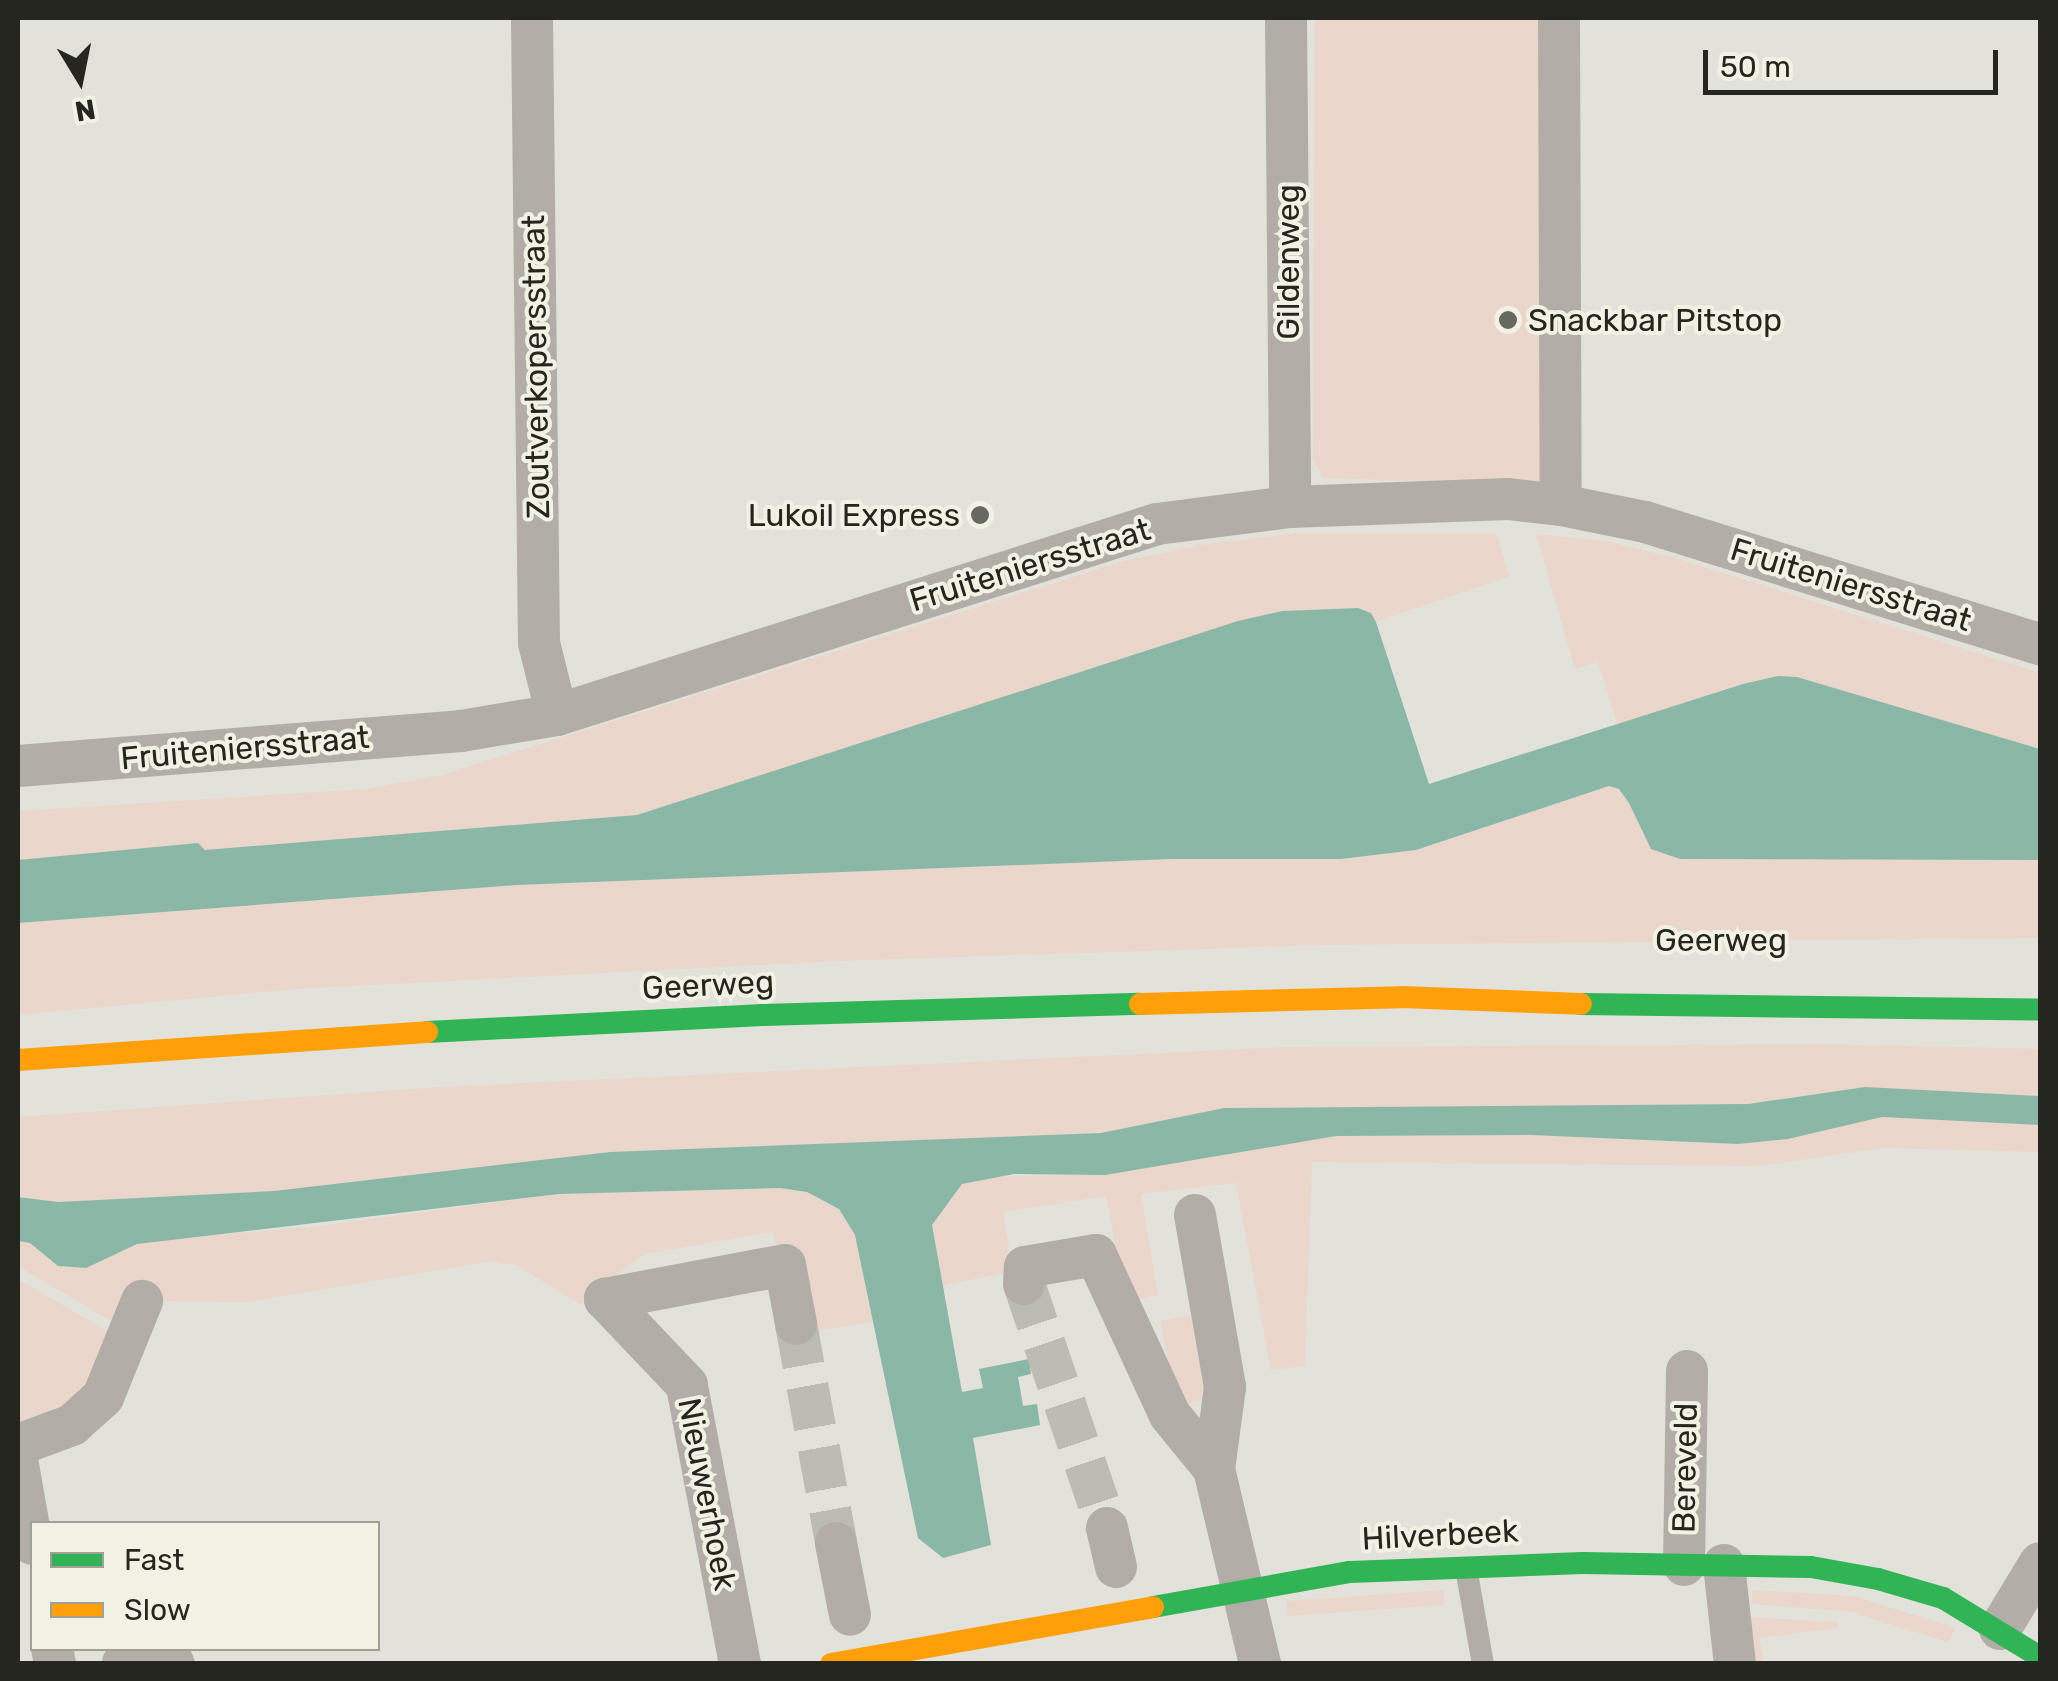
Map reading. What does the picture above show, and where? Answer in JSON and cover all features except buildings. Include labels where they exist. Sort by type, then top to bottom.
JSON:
[{"type":"main road","name":"Geerweg","points":[[1402,997],[1568,979]]},
{"type":"main road","name":"Geerweg","points":[[18,1060],[251,1041],[762,1015],[1402,997],[1643,1007],[2040,1010]]},
{"type":"main road","name":"Hilverbeek","points":[[831,1664],[1245,1588],[1350,1572],[1466,1564],[1811,1567],[1878,1579],[1943,1598],[2000,1629],[2040,1657]]},
{"type":"street","name":"Zoutverkopersstraat","points":[[532,18],[539,643],[557,715]]},
{"type":"street","name":"Gildenweg","points":[[1286,18],[1290,507]]},
{"type":"street","points":[[1559,18],[1562,504]]},
{"type":"street","name":"Fruiteniersstraat","points":[[18,766],[461,730],[557,715],[1157,524],[1290,507],[1508,499],[1562,504],[1645,522],[2040,644]]},
{"type":"street","points":[[1195,1215],[1224,1387],[1214,1469],[1260,1664]]},
{"type":"street","points":[[1025,1276],[1096,1255],[1170,1414],[1214,1469]]},
{"type":"street","name":"Nieuwerhoek","points":[[740,1664],[686,1386],[605,1299],[785,1265],[796,1324]]},
{"type":"street","points":[[18,1445],[72,1425],[102,1397],[142,1301]]},
{"type":"street","name":"Bereveld","points":[[1687,1372],[1704,1565],[1735,1664]]},
{"type":"street","points":[[18,1465],[30,1533]]},
{"type":"street","points":[[836,1543],[850,1616]]},
{"type":"street","points":[[2000,1629],[2040,1563]]},
{"type":"street","points":[[124,1663],[164,1655],[174,1664]]},
{"type":"lane","points":[[1466,1564],[1483,1664]]},
{"type":"shaded area","points":[[1315,18],[1547,18],[1549,485],[1324,478],[1313,460]]},
{"type":"shaded area","points":[[1298,533],[1496,533],[1509,576],[1376,622],[1371,613],[1358,608],[1282,611],[1239,621],[637,815],[204,850],[197,843],[18,860],[18,811],[366,789],[442,775],[1124,561],[1201,545]]},
{"type":"shaded area","points":[[1536,534],[1605,541],[1675,558],[2040,673],[2040,749],[1797,677],[1779,676],[1618,726],[1598,662],[1575,669]]},
{"type":"shaded area","points":[[1358,608],[1371,613],[1376,622],[1429,784],[1743,684],[1778,676],[1797,677],[2040,749],[2040,860],[1680,859],[1651,849],[1629,803],[1619,789],[1609,786],[1416,850],[1341,859],[1171,859],[517,885],[18,923],[18,860],[198,843],[205,850],[637,815],[1238,621],[1282,611]]},
{"type":"shaded area","points":[[1609,786],[1619,789],[1629,803],[1651,849],[1680,859],[2040,860],[2040,938],[1323,945],[839,961],[295,989],[18,1015],[18,923],[517,885],[1171,859],[1342,859],[1416,850]]},
{"type":"shaded area","points":[[1826,1044],[2040,1049],[2040,1096],[1865,1087],[1748,1104],[1224,1108],[1101,1133],[610,1152],[274,1191],[58,1202],[18,1197],[18,1117],[440,1087],[1288,1047]]},
{"type":"shaded area","points":[[1865,1087],[2040,1096],[2040,1125],[1882,1117],[1788,1139],[1738,1144],[1531,1135],[1336,1136],[1105,1175],[1014,1174],[962,1184],[932,1225],[962,1392],[983,1388],[979,1369],[1029,1359],[1031,1374],[1018,1377],[1023,1406],[1037,1404],[1040,1425],[973,1438],[991,1545],[943,1558],[918,1538],[855,1235],[839,1209],[807,1192],[780,1188],[559,1194],[137,1244],[86,1268],[58,1266],[30,1243],[18,1241],[18,1197],[58,1202],[274,1191],[610,1152],[1101,1133],[1224,1108],[1748,1104]]},
{"type":"shaded area","points":[[1882,1117],[2040,1125],[2040,1152],[1882,1148],[1762,1166],[1312,1162],[1305,1366],[1271,1370],[1236,1183],[1141,1194],[1158,1295],[1127,1302],[1106,1196],[1003,1212],[1013,1271],[941,1286],[932,1246],[932,1224],[942,1207],[962,1184],[988,1177],[1106,1174],[1336,1136],[1531,1135],[1738,1144],[1788,1139]]},
{"type":"shaded area","points":[[780,1188],[807,1192],[839,1209],[855,1235],[876,1321],[804,1333],[789,1300],[773,1232],[644,1254],[580,1304],[518,1266],[493,1261],[247,1302],[159,1301],[123,1295],[111,1321],[18,1266],[18,1241],[30,1243],[58,1266],[85,1268],[136,1244],[176,1238],[312,1227],[559,1194]]},
{"type":"shaded area","points":[[18,1279],[107,1331],[80,1399],[20,1423]]},
{"type":"shaded area","points":[[1190,1315],[1206,1399],[1177,1405],[1161,1321]]},
{"type":"shaded area","points":[[1443,1590],[1444,1605],[1287,1616],[1286,1601]]},
{"type":"shaded area","points":[[1752,1590],[1854,1596],[1955,1628],[1948,1642],[1852,1612],[1752,1604]]},
{"type":"shaded area","points":[[1745,1617],[1838,1622],[1838,1628],[1759,1638],[1764,1663],[1755,1663]]},
{"type":"tunnel","points":[[1024,1284],[1107,1528]]},
{"type":"tunnel","points":[[796,1324],[836,1543]]},
{"type":"traffic: fast","points":[[427,1032],[763,1015],[1140,1004]]},
{"type":"traffic: fast","points":[[1581,1004],[2040,1010]]},
{"type":"traffic: fast","points":[[1153,1607],[1350,1572],[1583,1563],[1811,1567],[1878,1579],[1943,1598],[2040,1657]]},
{"type":"traffic: slow","points":[[1140,1004],[1402,997],[1581,1004]]},
{"type":"traffic: slow","points":[[18,1060],[427,1032]]},
{"type":"traffic: slow","points":[[831,1664],[1153,1607]]},
{"type":"place","name":"Snackbar Pitstop","points":[[1508,320]]},
{"type":"place","name":"Lukoil Express","points":[[980,515]]}]
